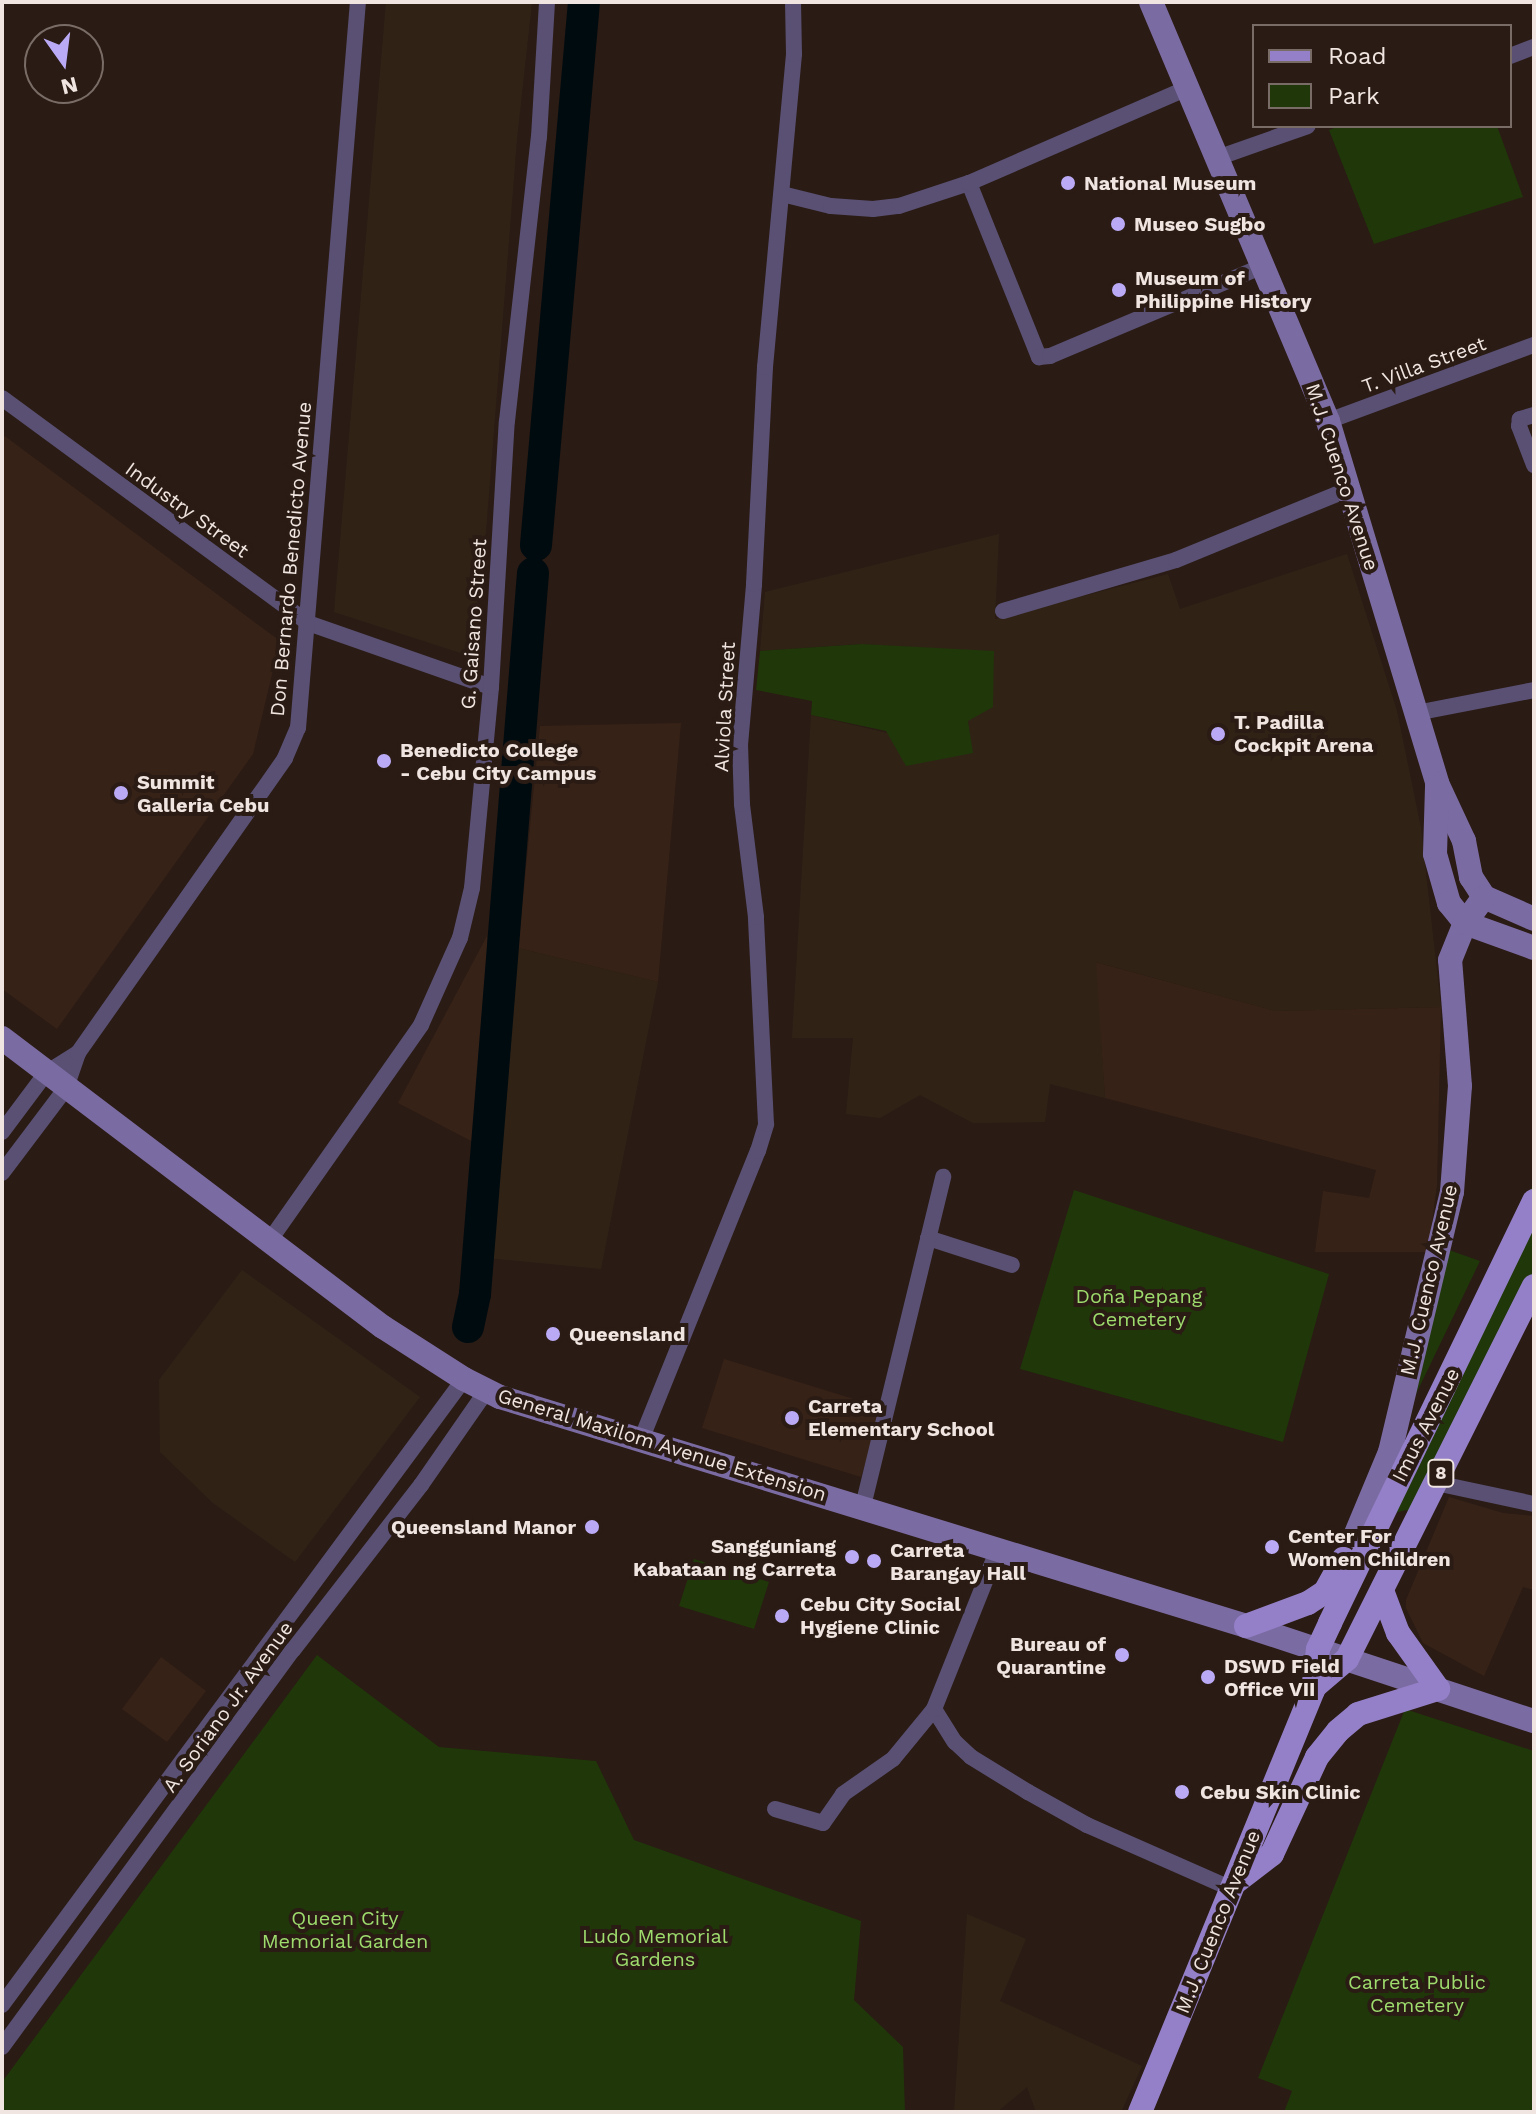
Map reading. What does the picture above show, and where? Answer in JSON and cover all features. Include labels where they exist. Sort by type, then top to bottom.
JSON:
[{"type":"main road","name":"M.J. Cuenco Avenue","points":[[1151,2],[1328,421],[1437,783],[1464,841],[1471,877],[1484,897],[1465,923],[1450,960],[1460,1086],[1452,1192],[1390,1452],[1355,1536]]},
{"type":"main road","name":"M.J. Cuenco Avenue","points":[[1437,783],[1435,854],[1444,895],[1465,923]]},
{"type":"main road","points":[[1484,897],[1534,919]]},
{"type":"main road","points":[[1465,923],[1534,948]]},
{"type":"main road","name":"General Maxilom Avenue Extension","points":[[2,1038],[383,1327],[473,1384],[641,1440],[1246,1626],[1534,1721]]},
{"type":"main road","name":"Imus Avenue","points":[[1318,1649],[1534,1201]]},
{"type":"main road","name":"Imus Avenue","points":[[1347,1659],[1383,1593],[1534,1286]]},
{"type":"main road","points":[[1246,1626],[1308,1603],[1325,1592],[1355,1536],[1364,1525],[1380,1517]]},
{"type":"main road","points":[[1234,1886],[1272,1854],[1317,1757],[1338,1731],[1358,1714],[1438,1689],[1398,1633],[1383,1593]]},
{"type":"main road","name":"M.J. Cuenco Avenue","points":[[1140,2112],[1314,1687],[1318,1649]]},
{"type":"main road","name":"M.J. Cuenco Avenue","points":[[1314,1687],[1347,1659]]},
{"type":"street","name":"Don Bernardo Benedicto Avenue","points":[[56,1080],[285,758],[300,717],[358,2]]},
{"type":"street","name":"G. Gaisano Street","points":[[270,1240],[421,1025],[460,938],[472,888],[480,830],[491,687],[507,421],[539,137],[547,2]]},
{"type":"street","name":"Alviola Street","points":[[641,1440],[758,1151],[766,1124],[756,917],[742,804],[740,745],[754,584],[765,367],[797,2]]},
{"type":"street","points":[[1512,55],[1534,47]]},
{"type":"street","points":[[782,194],[818,204],[873,209],[912,202],[969,183],[1187,88]]},
{"type":"street","points":[[1217,158],[1302,128]]},
{"type":"street","points":[[969,183],[1039,357],[1050,356],[1263,266]]},
{"type":"street","name":"T. Villa Street","points":[[1328,421],[1534,345]]},
{"type":"street","name":"Industry Street","points":[[2,398],[308,623],[491,687]]},
{"type":"street","points":[[1534,415],[1520,419],[1519,426],[1534,465]]},
{"type":"street","points":[[1003,611],[1176,560],[1349,489]]},
{"type":"street","points":[[1416,713],[1534,690]]},
{"type":"street","points":[[2,1132],[56,1080]]},
{"type":"street","points":[[2,1173],[56,1080]]},
{"type":"street","points":[[863,1506],[943,1177]]},
{"type":"street","points":[[928,1238],[1012,1265]]},
{"type":"street","name":"A. Soriano Jr. Avenue","points":[[2,2005],[473,1384],[480,1400],[421,1485],[293,1650],[2,2047]]},
{"type":"street","points":[[1436,1483],[1534,1504]]},
{"type":"street","points":[[775,1809],[823,1823],[843,1794],[886,1767],[934,1709],[998,1549]]},
{"type":"street","points":[[934,1709],[955,1742],[971,1757],[1028,1792],[1087,1825],[1234,1886]]},
{"type":"shaded area","points":[[386,2],[532,2],[517,139],[476,658],[334,612]]},
{"type":"shaded area","points":[[2,434],[280,641],[253,754],[57,1029],[2,989]]},
{"type":"shaded area","points":[[999,534],[995,619],[1168,574],[1180,609],[1347,554],[1397,711],[1421,828],[1441,1007],[1276,1011],[1096,962],[1105,1098],[1050,1084],[1045,1122],[973,1123],[920,1095],[880,1118],[846,1114],[853,1038],[792,1038],[811,715],[972,753],[968,721],[994,652],[862,644],[760,651],[765,592]]},
{"type":"shaded area","points":[[681,723],[658,982],[518,948],[540,726]]},
{"type":"shaded area","points":[[487,936],[487,1031],[477,1144],[398,1103]]},
{"type":"shaded area","points":[[518,948],[658,982],[601,1269],[486,1258]]},
{"type":"shaded area","points":[[1095,962],[1276,1011],[1441,1007],[1437,1185],[1428,1252],[1315,1252],[1323,1191],[1369,1198],[1376,1170],[1105,1098]]},
{"type":"shaded area","points":[[242,1270],[420,1397],[295,1562],[213,1503],[160,1452],[159,1380]]},
{"type":"shaded area","name":"Carreta Elementary School","points":[[724,1359],[883,1408],[861,1477],[702,1428]]},
{"type":"shaded area","points":[[1449,1497],[1503,1513],[1534,1516],[1534,1590],[1523,1587],[1484,1676],[1423,1643],[1406,1608],[1406,1600]]},
{"type":"shaded area","points":[[161,1657],[206,1691],[167,1742],[122,1709]]},
{"type":"shaded area","points":[[967,1914],[1026,1939],[1000,2001],[1142,2066],[1121,2112],[1036,2112],[1027,2087],[997,2112],[954,2112]]},
{"type":"green space","points":[[1498,128],[1523,197],[1374,244],[1329,130]]},
{"type":"green space","points":[[862,644],[994,651],[993,707],[968,721],[973,753],[906,766],[886,731],[811,715],[812,701],[756,690],[760,651]]},
{"type":"green space","points":[[1534,1182],[1534,1285],[1420,1517],[1406,1510],[1380,1517]]},
{"type":"green space","name":"Doña Pepang Cemetery","points":[[1074,1190],[1329,1274],[1283,1442],[1020,1369]]},
{"type":"green space","points":[[1449,1250],[1480,1261],[1392,1444]]},
{"type":"green space","points":[[694,1559],[769,1582],[754,1629],[679,1606]]},
{"type":"green space","points":[[317,1655],[439,1747],[596,1761],[634,1840],[861,1921],[854,2000],[903,2047],[905,2112],[2,2112],[2,2082]]},
{"type":"green space","name":"Carreta Public Cemetery","points":[[1405,1709],[1534,1751],[1534,2112],[1284,2112],[1292,2091],[1258,2078]]},
{"type":"waterway","points":[[536,545],[584,2]]},
{"type":"waterway","points":[[468,1327],[475,1294],[533,573]]},
{"type":"place","name":"National Museum","points":[[1068,183]]},
{"type":"place","name":"Museo Sugbo","points":[[1118,224]]},
{"type":"place","name":"Museum of Philippine History","points":[[1119,290]]},
{"type":"place","name":"T. Padilla Cockpit Arena","points":[[1218,734]]},
{"type":"place","name":"Benedicto College - Cebu City Campus","points":[[384,761]]},
{"type":"place","name":"Summit Galleria Cebu","points":[[121,793]]},
{"type":"place","name":"Queensland","points":[[553,1334]]},
{"type":"place","name":"Carreta Elementary School","points":[[792,1418]]},
{"type":"place","name":"Queensland Manor","points":[[592,1527]]},
{"type":"place","name":"Center For Women Children","points":[[1272,1547]]},
{"type":"place","name":"Sangguniang Kabataan ng Carreta","points":[[852,1557]]},
{"type":"place","name":"Carreta Barangay Hall","points":[[874,1561]]},
{"type":"place","name":"Cebu City Social Hygiene Clinic","points":[[782,1616]]},
{"type":"place","name":"Bureau of Quarantine","points":[[1122,1655]]},
{"type":"place","name":"DSWD Field Office VII","points":[[1208,1677]]},
{"type":"place","name":"Cebu Skin Clinic","points":[[1182,1792]]},
{"type":"park label","name":"Queen City Memorial Garden","points":[[345,1930]]},
{"type":"park label","name":"Ludo Memorial Gardens","points":[[655,1948]]}]
